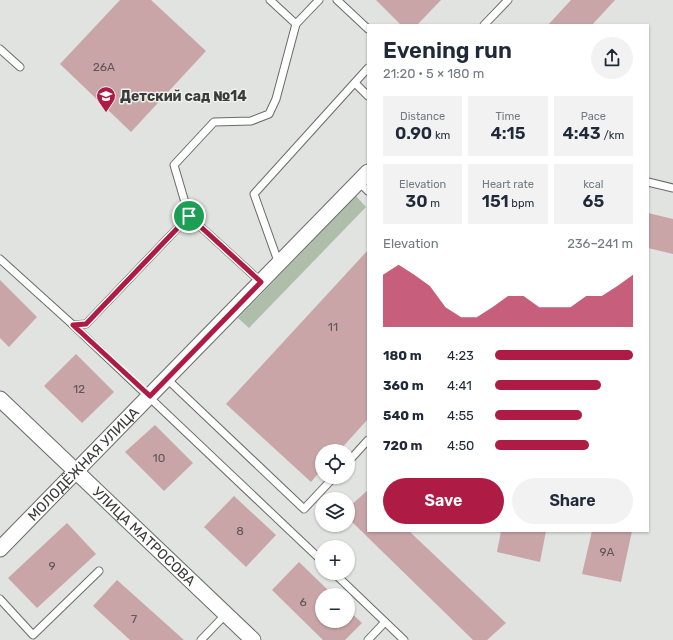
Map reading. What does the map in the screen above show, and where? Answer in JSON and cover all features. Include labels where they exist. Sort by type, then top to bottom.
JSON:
[{"type":"street","name":"МОЛОДЁЖНАЯ УЛИЦА","points":[[0,549],[261,282],[365,182]]},
{"type":"street","name":"УЛИЦА МАТРОСОВА","points":[[0,399],[253,640]]},
{"type":"lane","points":[[270,0],[296,24]]},
{"type":"lane","points":[[261,282],[189,216],[174,165],[214,122],[251,121],[269,114],[276,99],[296,24],[318,0]]},
{"type":"lane","points":[[337,0],[367,28]]},
{"type":"lane","points":[[485,24],[508,0]]},
{"type":"lane","points":[[0,49],[20,66]]},
{"type":"lane","points":[[279,264],[254,194],[367,69]]},
{"type":"lane","points":[[355,83],[367,95]]},
{"type":"lane","points":[[649,182],[673,188]]},
{"type":"lane","points":[[73,325],[86,324],[189,216]]},
{"type":"lane","points":[[0,259],[150,396],[315,554]]},
{"type":"lane","points":[[166,378],[304,510],[328,484]]},
{"type":"lane","points":[[355,454],[367,441]]},
{"type":"lane","points":[[0,599],[33,635],[99,571]]},
{"type":"lane","points":[[341,580],[404,640]]},
{"type":"lane","points":[[201,640],[226,614]]},
{"type":"lane","points":[[368,640],[385,622]]},
{"type":"green space","points":[[356,196],[366,207],[249,328],[238,318]]},
{"type":"building","points":[[120,0],[151,0],[206,51],[131,132],[60,64]]},
{"type":"building","points":[[376,0],[441,0],[418,24],[400,24]]},
{"type":"building","points":[[571,0],[615,0],[593,24],[549,24]]},
{"type":"building","points":[[649,213],[673,219],[673,254],[649,248]]},
{"type":"building","points":[[367,251],[367,420],[345,444],[315,444],[315,477],[311,482],[226,404]]},
{"type":"building","points":[[0,280],[37,317],[9,347],[0,338]]},
{"type":"building","points":[[76,354],[114,392],[82,423],[44,386]]},
{"type":"building","points":[[155,425],[193,463],[164,491],[125,452]]},
{"type":"building","points":[[367,491],[367,532],[410,532],[506,623],[487,640],[473,640],[355,525],[355,502]]},
{"type":"building","points":[[234,496],[276,535],[246,567],[204,527]]},
{"type":"building","points":[[67,523],[96,554],[37,608],[8,578]]},
{"type":"building","points":[[501,532],[546,532],[540,562],[497,552]]},
{"type":"building","points":[[592,532],[632,532],[621,582],[582,574]]},
{"type":"building","points":[[299,562],[315,578],[315,580],[318,580],[326,588],[315,588],[315,628],[355,628],[355,616],[362,623],[345,640],[323,640],[272,590]]},
{"type":"building","points":[[117,580],[184,640],[130,640],[93,606]]},
{"type":"place","name":"Детский сад №14","points":[[106,113]]},
{"type":"route","points":[[189,216],[261,282],[150,396],[73,325],[86,324],[189,216]]}]
